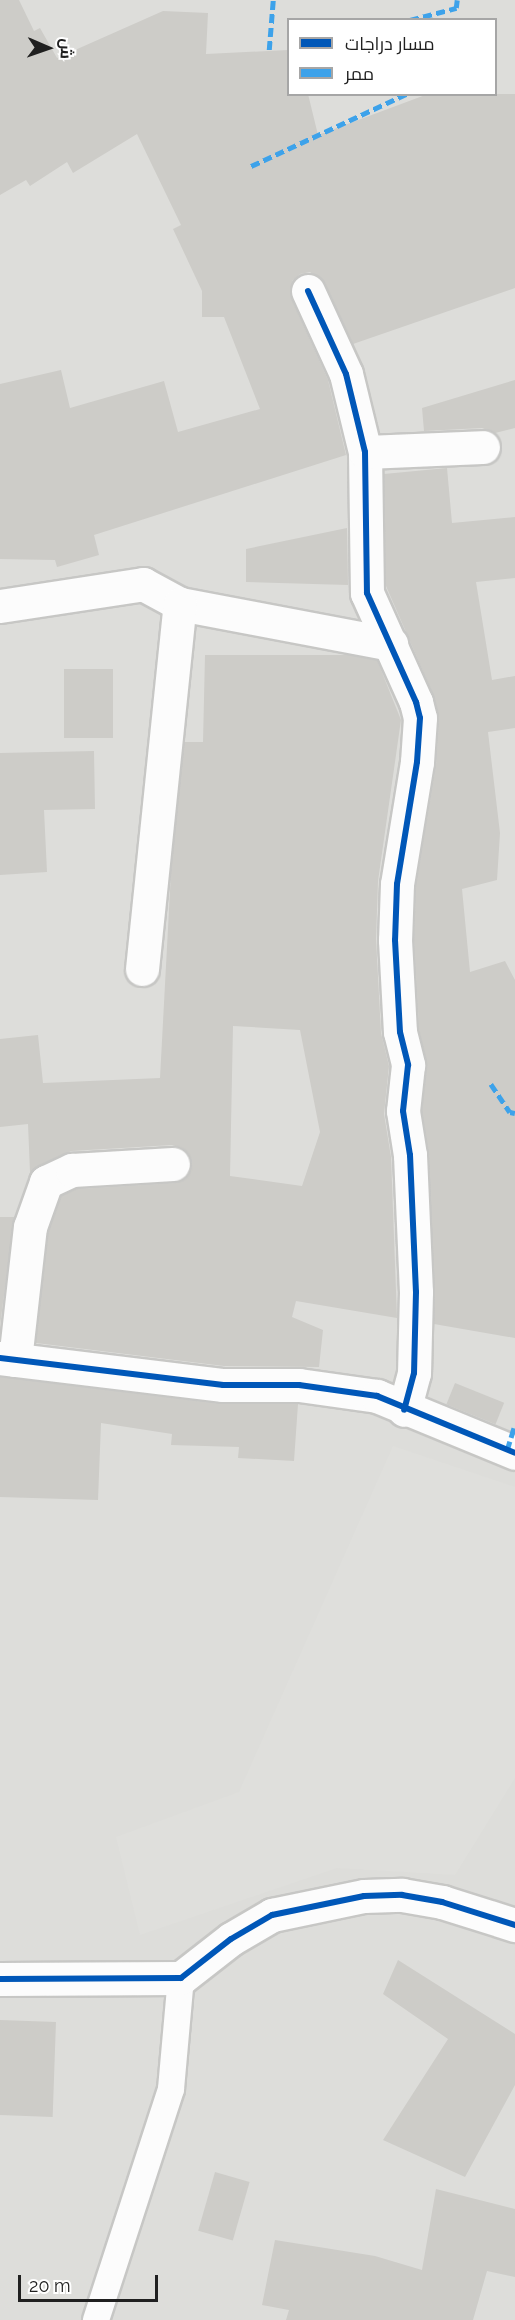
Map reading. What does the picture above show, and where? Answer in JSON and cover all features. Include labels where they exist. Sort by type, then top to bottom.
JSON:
[{"type":"street","points":[[308,291],[346,374],[365,452],[367,593],[416,702],[420,735],[397,884],[395,940],[400,1032],[408,1065],[403,1111],[410,1155],[416,1292],[414,1374],[404,1410]]},
{"type":"street","points":[[365,452],[483,447]]},
{"type":"street","points":[[0,606],[143,584],[180,604],[390,644]]},
{"type":"street","points":[[142,969],[180,604]]},
{"type":"street","points":[[174,1164],[72,1170],[46,1182],[30,1227],[7,1359],[223,1385],[341,1389],[377,1396],[404,1410],[515,1453]]},
{"type":"street","points":[[0,1979],[181,1978],[231,1939],[272,1915],[364,1896],[402,1895],[442,1902],[515,1925]]},
{"type":"lane","points":[[96,2320],[171,2089],[181,1978]]},
{"type":"shaded area","points":[[0,0],[515,0],[515,2320],[0,2320]]},
{"type":"shaded area","points":[[393,1446],[515,1487],[515,1778],[455,1875],[337,1868],[140,1935],[116,1837],[239,1792]]},
{"type":"building","points":[[0,0],[19,0],[34,31],[40,28],[57,58],[163,11],[208,13],[206,54],[287,50],[287,96],[308,96],[318,135],[423,96],[515,94],[515,288],[353,344],[325,283],[310,272],[300,274],[292,281],[291,298],[328,380],[346,455],[94,535],[99,555],[57,567],[55,560],[0,559],[0,384],[61,370],[70,408],[164,381],[178,432],[260,409],[224,317],[202,317],[202,291],[173,229],[181,225],[137,134],[73,173],[67,162],[30,186],[26,180],[0,195]]},
{"type":"building","points":[[515,380],[515,428],[495,433],[482,428],[424,431],[422,408]]},
{"type":"building","points":[[447,468],[452,523],[515,517],[515,578],[476,582],[492,680],[515,676],[515,728],[488,732],[500,833],[497,880],[462,889],[470,972],[505,961],[515,980],[515,1338],[434,1324],[429,1154],[422,1111],[427,1067],[419,1029],[414,940],[416,886],[436,765],[439,719],[433,694],[386,586],[384,474]]},
{"type":"building","points":[[347,528],[348,585],[246,582],[246,549]]},
{"type":"building","points":[[205,655],[349,655],[377,660],[401,720],[378,881],[376,939],[381,1033],[389,1066],[384,1114],[391,1157],[397,1318],[296,1301],[292,1317],[323,1330],[319,1367],[224,1366],[36,1343],[48,1231],[61,1196],[77,1189],[175,1183],[189,1173],[192,1162],[182,1148],[172,1145],[71,1151],[30,1172],[28,1124],[0,1127],[0,1039],[38,1035],[43,1083],[160,1078],[171,872],[184,742],[203,742]],"holes":[[[233,1026],[300,1030],[320,1132],[302,1186],[230,1176]]]},
{"type":"building","points":[[64,669],[113,669],[113,738],[64,738]]},
{"type":"building","points":[[94,751],[95,809],[44,810],[47,872],[0,875],[0,753]]},
{"type":"building","points":[[0,1217],[14,1217],[0,1326]]},
{"type":"building","points":[[0,1377],[221,1404],[298,1404],[294,1461],[238,1458],[239,1447],[171,1445],[172,1434],[101,1423],[98,1500],[0,1497]]},
{"type":"building","points":[[455,1383],[504,1403],[496,1424],[446,1404]]},
{"type":"building","points":[[398,1960],[515,2034],[515,2085],[465,2177],[383,2140],[448,2039],[383,1994]]},
{"type":"building","points":[[0,2020],[56,2022],[53,2117],[0,2115]]},
{"type":"building","points":[[215,2172],[250,2182],[233,2241],[198,2231]]},
{"type":"building","points":[[436,2189],[515,2209],[515,2277],[487,2271],[473,2320],[286,2320],[289,2310],[262,2305],[275,2240],[375,2256],[422,2270]]},
{"type":"marked path","points":[[269,50],[273,0]]},
{"type":"marked path","points":[[418,18],[456,8],[457,0]]},
{"type":"marked path","points":[[251,166],[402,96]]},
{"type":"marked path","points":[[491,1084],[510,1112],[515,1113]]},
{"type":"marked path","points":[[507,1450],[515,1424]]},
{"type":"cycle path","points":[[308,291],[346,374],[365,452],[367,593],[416,702],[420,718],[417,762],[397,884],[395,940],[400,1032],[408,1065],[403,1111],[410,1155],[416,1292],[414,1373],[404,1410]]},
{"type":"cycle path","points":[[0,1358],[223,1385],[299,1385],[377,1396],[515,1453]]},
{"type":"cycle path","points":[[0,1979],[181,1978],[231,1939],[272,1915],[364,1896],[402,1895],[442,1902],[515,1925]]}]
